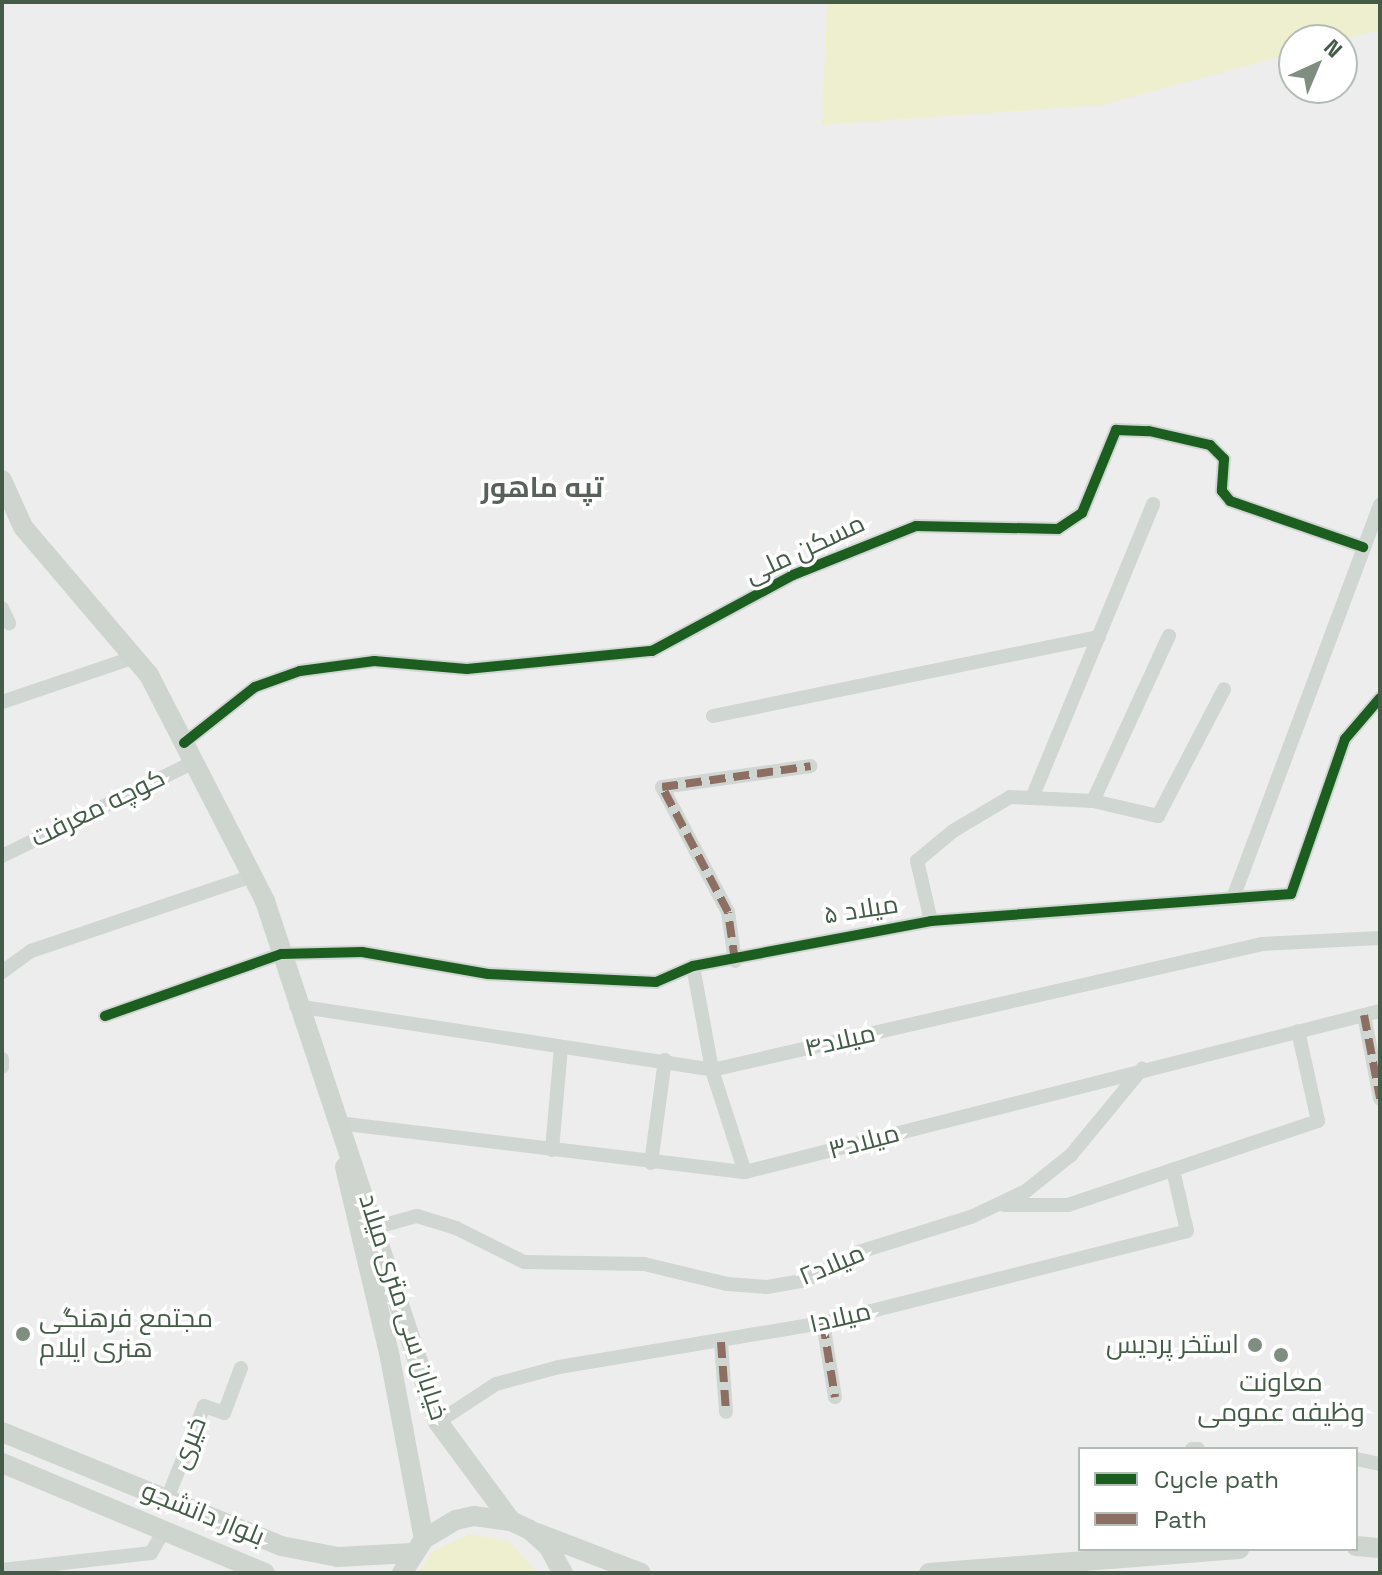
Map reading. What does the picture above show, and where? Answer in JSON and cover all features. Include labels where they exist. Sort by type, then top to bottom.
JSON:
[{"type":"street","name":"مسکن ملی","points":[[189,753],[255,687],[300,671],[374,661],[467,669],[652,651],[793,575],[916,526],[1058,529],[1082,513],[1116,430],[1149,431],[1210,445],[1224,459],[1222,491],[1230,501],[1363,547]]},
{"type":"street","name":"خیابان سی متری میلاد","points":[[2,480],[23,527],[135,657],[253,876],[338,1123],[368,1229],[438,1422],[521,1525],[548,1546],[563,1573]]},
{"type":"street","points":[[1032,798],[1153,504]]},
{"type":"street","points":[[1233,898],[1380,505]]},
{"type":"street","points":[[2,608],[9,623]]},
{"type":"street","points":[[1093,801],[1169,636]]},
{"type":"street","points":[[713,716],[1099,637]]},
{"type":"street","points":[[2,702],[135,657]]},
{"type":"street","points":[[931,921],[917,861],[953,831],[1010,797],[1093,801],[1158,816],[1224,689]]},
{"type":"street","name":"میلاد ۵","points":[[105,1016],[281,954],[362,952],[488,974],[656,982],[693,966],[735,961],[812,941],[931,921],[1291,894],[1345,739],[1380,698]]},
{"type":"street","name":"کوچه معرفت","points":[[2,856],[189,753]]},
{"type":"street","points":[[735,961],[728,912],[662,787],[811,766]]},
{"type":"street","points":[[2,972],[31,951],[253,876]]},
{"type":"street","name":"میلاد۴","points":[[296,1006],[561,1048],[665,1060],[712,1070],[1262,944],[1380,938]]},
{"type":"street","points":[[693,966],[712,1070],[745,1172]]},
{"type":"street","name":"میلاد۳","points":[[338,1123],[745,1172],[1380,1011]]},
{"type":"street","points":[[1364,1015],[1380,1098]]},
{"type":"street","points":[[997,1205],[1068,1205],[1318,1121],[1298,1031]]},
{"type":"street","points":[[552,1150],[561,1048]]},
{"type":"street","points":[[2,1059],[2,1067]]},
{"type":"street","points":[[651,1163],[665,1060]]},
{"type":"street","name":"میلاد۲","points":[[368,1229],[417,1216],[456,1228],[524,1262],[644,1264],[727,1284],[767,1287],[806,1280],[859,1252],[997,1205],[1026,1191],[1071,1155],[1142,1069]]},
{"type":"street","name":"میلاد۱","points":[[438,1422],[496,1384],[559,1367],[823,1323],[1187,1231],[1173,1170]]},
{"type":"street","name":"خیابان سی متری میلاد","points":[[368,1229],[418,1546]]},
{"type":"street","points":[[823,1323],[835,1397]]},
{"type":"street","points":[[721,1342],[726,1412]]},
{"type":"street","name":"خیری","points":[[167,1499],[204,1406],[224,1413],[241,1368]]},
{"type":"street","name":"بلوار دانشجو","points":[[2,1432],[281,1546],[338,1557],[418,1546]]},
{"type":"street","points":[[1358,1459],[1380,1464]]},
{"type":"street","name":"بلوار دانشجو","points":[[2,1463],[265,1573]]},
{"type":"street","points":[[402,1573],[418,1546],[456,1520],[474,1516],[521,1525],[641,1573]]},
{"type":"street","points":[[13,1570],[151,1553],[163,1532]]},
{"type":"street","points":[[1358,1546],[1380,1548]]},
{"type":"street","points":[[929,1573],[1020,1570],[1218,1551]]},
{"type":"street","points":[[338,1557],[352,1573]]},
{"type":"street","points":[[84,1559],[99,1573]]},
{"type":"green space","points":[[827,2],[1380,2],[1380,30],[1358,36],[1358,24],[1278,24],[1278,57],[1102,105],[822,125]]},
{"type":"green space","points":[[469,1534],[509,1541],[538,1573],[418,1573],[433,1551]]},
{"type":"marked path","points":[[735,961],[728,912],[662,787],[811,766]]},
{"type":"marked path","points":[[1364,1015],[1380,1098]]},
{"type":"marked path","points":[[823,1323],[835,1397]]},
{"type":"marked path","points":[[721,1342],[726,1412]]},
{"type":"cycle path","points":[[184,743],[255,687],[300,671],[374,661],[467,669],[652,651],[793,575],[916,526],[1058,529],[1082,513],[1116,430],[1149,431],[1210,445],[1224,459],[1222,491],[1230,501],[1363,547]]},
{"type":"cycle path","points":[[105,1016],[281,954],[362,952],[488,974],[656,982],[693,966],[931,921],[1291,894],[1345,739],[1380,698]]},
{"type":"place","name":"مجتمع فرهنگی هنری ایلام","points":[[23,1334]]},
{"type":"place","name":"استخر پردیس","points":[[1255,1345]]},
{"type":"place","name":"معاونت وظیفه عمومی","points":[[1281,1355]]},
{"type":"district","name":"تپه ماهور","points":[[542,487]]}]
